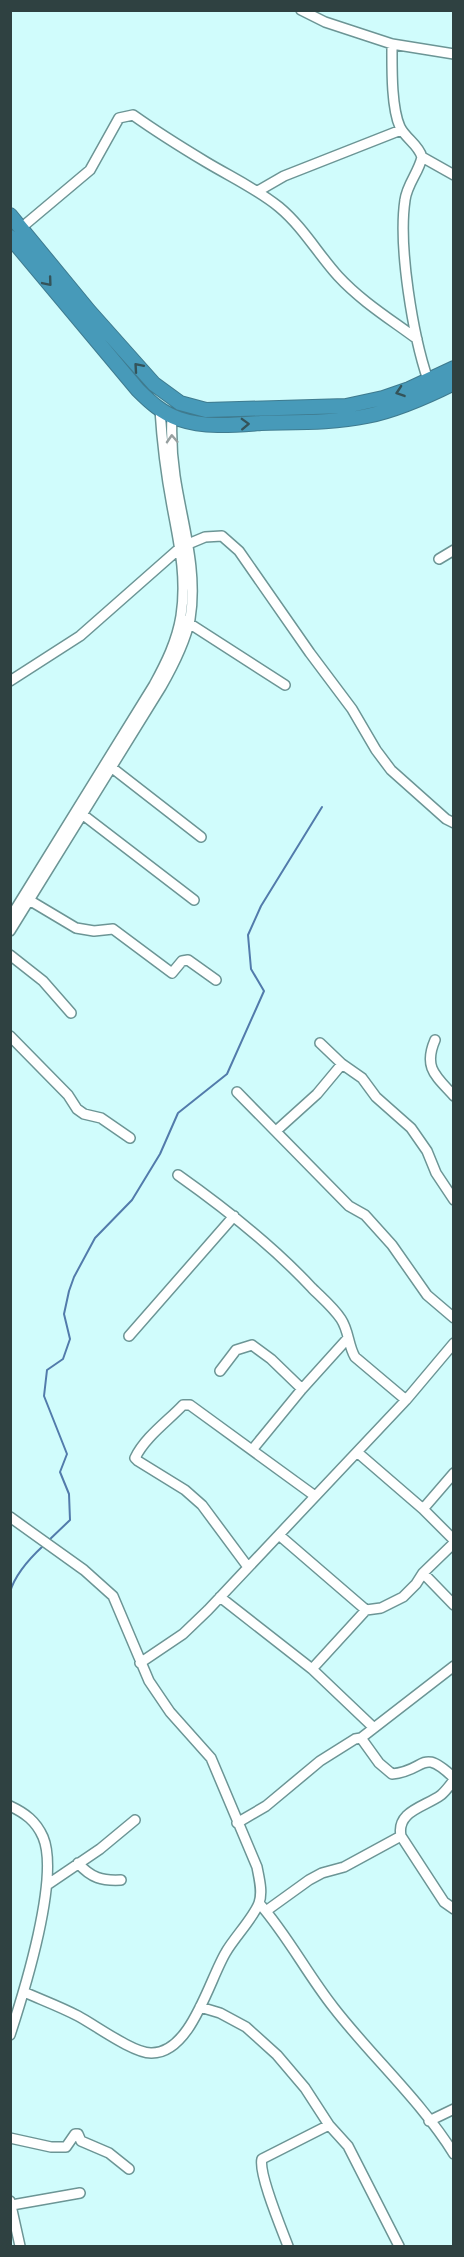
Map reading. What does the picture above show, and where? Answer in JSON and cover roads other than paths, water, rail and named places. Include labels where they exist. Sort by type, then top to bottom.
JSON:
[{"type":"highway","points":[[10,215],[16,232],[84,315],[154,384],[180,404],[206,410],[346,406],[383,398],[453,368]]},
{"type":"highway","points":[[84,315],[122,373],[166,413],[192,423],[341,420],[368,416],[426,397],[453,383]]},
{"type":"street","points":[[301,10],[326,22],[392,44],[453,54]]},
{"type":"street","points":[[392,44],[392,81],[401,130],[418,147],[422,157],[453,175]]},
{"type":"street","points":[[16,232],[90,170],[110,130],[119,118],[133,115],[206,162],[258,191],[297,224],[339,277],[362,299],[417,339]]},
{"type":"street","points":[[258,191],[284,176],[401,130]]},
{"type":"street","points":[[422,157],[406,192],[405,258],[417,339],[429,380]]},
{"type":"street","points":[[10,930],[170,670],[185,620],[191,575],[166,472],[166,413]]},
{"type":"street","points":[[10,681],[80,636],[184,546],[213,535],[226,537],[352,709],[376,750],[391,770],[453,823]]},
{"type":"street","points":[[439,559],[453,550]]},
{"type":"street","points":[[185,620],[285,685]]},
{"type":"street","points":[[10,918],[154,685],[185,620]]},
{"type":"street","points":[[111,767],[201,837]]},
{"type":"street","points":[[82,814],[194,900]]},
{"type":"street","points":[[29,900],[76,928],[94,931],[113,929],[172,973],[183,961],[188,960],[216,980]]},
{"type":"street","points":[[10,955],[43,981],[71,1013]]},
{"type":"street","points":[[10,1036],[69,1095],[77,1109],[84,1114],[101,1118],[130,1138]]},
{"type":"street","points":[[435,1040],[429,1061],[431,1069],[453,1096]]},
{"type":"street","points":[[320,1043],[342,1064],[362,1078],[376,1097],[411,1128],[427,1151],[436,1173],[453,1200]]},
{"type":"street","points":[[276,1131],[317,1094],[342,1064]]},
{"type":"street","points":[[237,1092],[349,1206],[365,1215],[392,1245],[427,1295],[453,1318]]},
{"type":"street","points":[[178,1174],[234,1216],[294,1268],[339,1317],[346,1328],[350,1348],[355,1357],[406,1400]]},
{"type":"street","points":[[129,1336],[234,1216]]},
{"type":"street","points":[[252,1450],[348,1338]]},
{"type":"street","points":[[140,1664],[194,1624],[406,1400],[453,1343]]},
{"type":"street","points":[[220,1371],[236,1350],[252,1345],[271,1359],[302,1389]]},
{"type":"street","points":[[248,1567],[202,1505],[185,1490],[135,1458],[148,1440],[183,1405],[190,1405],[315,1497]]},
{"type":"street","points":[[312,1669],[366,1610],[381,1608],[403,1597],[453,1541],[423,1509],[357,1452]]},
{"type":"street","points":[[423,1509],[453,1473]]},
{"type":"street","points":[[10,1517],[65,1555],[100,1582],[113,1596],[149,1681],[170,1712],[211,1758],[257,1867],[261,1882],[259,1903],[225,1954],[192,2022],[172,2047],[164,2052],[148,2054],[79,2017],[24,1992]]},
{"type":"street","points":[[279,1535],[366,1610]]},
{"type":"street","points":[[423,1573],[453,1605]]},
{"type":"street","points":[[220,1597],[312,1669],[374,1728]]},
{"type":"street","points":[[237,1824],[266,1806],[320,1761],[355,1739],[361,1738],[453,1666]]},
{"type":"street","points":[[361,1738],[379,1763],[392,1774],[399,1774],[427,1761],[437,1763],[453,1779],[443,1794],[409,1814],[402,1821],[399,1829],[401,1836],[444,1902],[453,1909]]},
{"type":"street","points":[[10,1806],[32,1820],[44,1838],[49,1862],[47,1885],[24,1992],[10,2035]]},
{"type":"street","points":[[47,1885],[135,1820]]},
{"type":"street","points":[[266,1911],[309,1880],[344,1867],[401,1836]]},
{"type":"street","points":[[78,1863],[90,1875],[99,1879],[121,1880]]},
{"type":"street","points":[[259,1903],[333,2008],[376,2055],[453,2154]]},
{"type":"street","points":[[200,2007],[220,2013],[246,2027],[277,2055],[305,2088],[329,2125],[348,2146],[399,2247]]},
{"type":"street","points":[[429,2121],[453,2109]]},
{"type":"street","points":[[288,2247],[268,2191],[261,2164],[262,2159],[329,2125]]},
{"type":"street","points":[[10,2138],[66,2147],[78,2134],[81,2141],[110,2153],[129,2169]]},
{"type":"street","points":[[20,2247],[11,2203],[80,2193]]},
{"type":"waterway","points":[[47,1542],[70,1520],[69,1494],[60,1472],[67,1454],[44,1396],[47,1370],[63,1359],[70,1339],[64,1314],[74,1277],[95,1238],[132,1200],[160,1154],[178,1113],[227,1074],[264,991],[251,969],[248,935],[261,906],[322,807]]},
{"type":"waterway","points":[[10,1592],[15,1579],[43,1546]]}]
